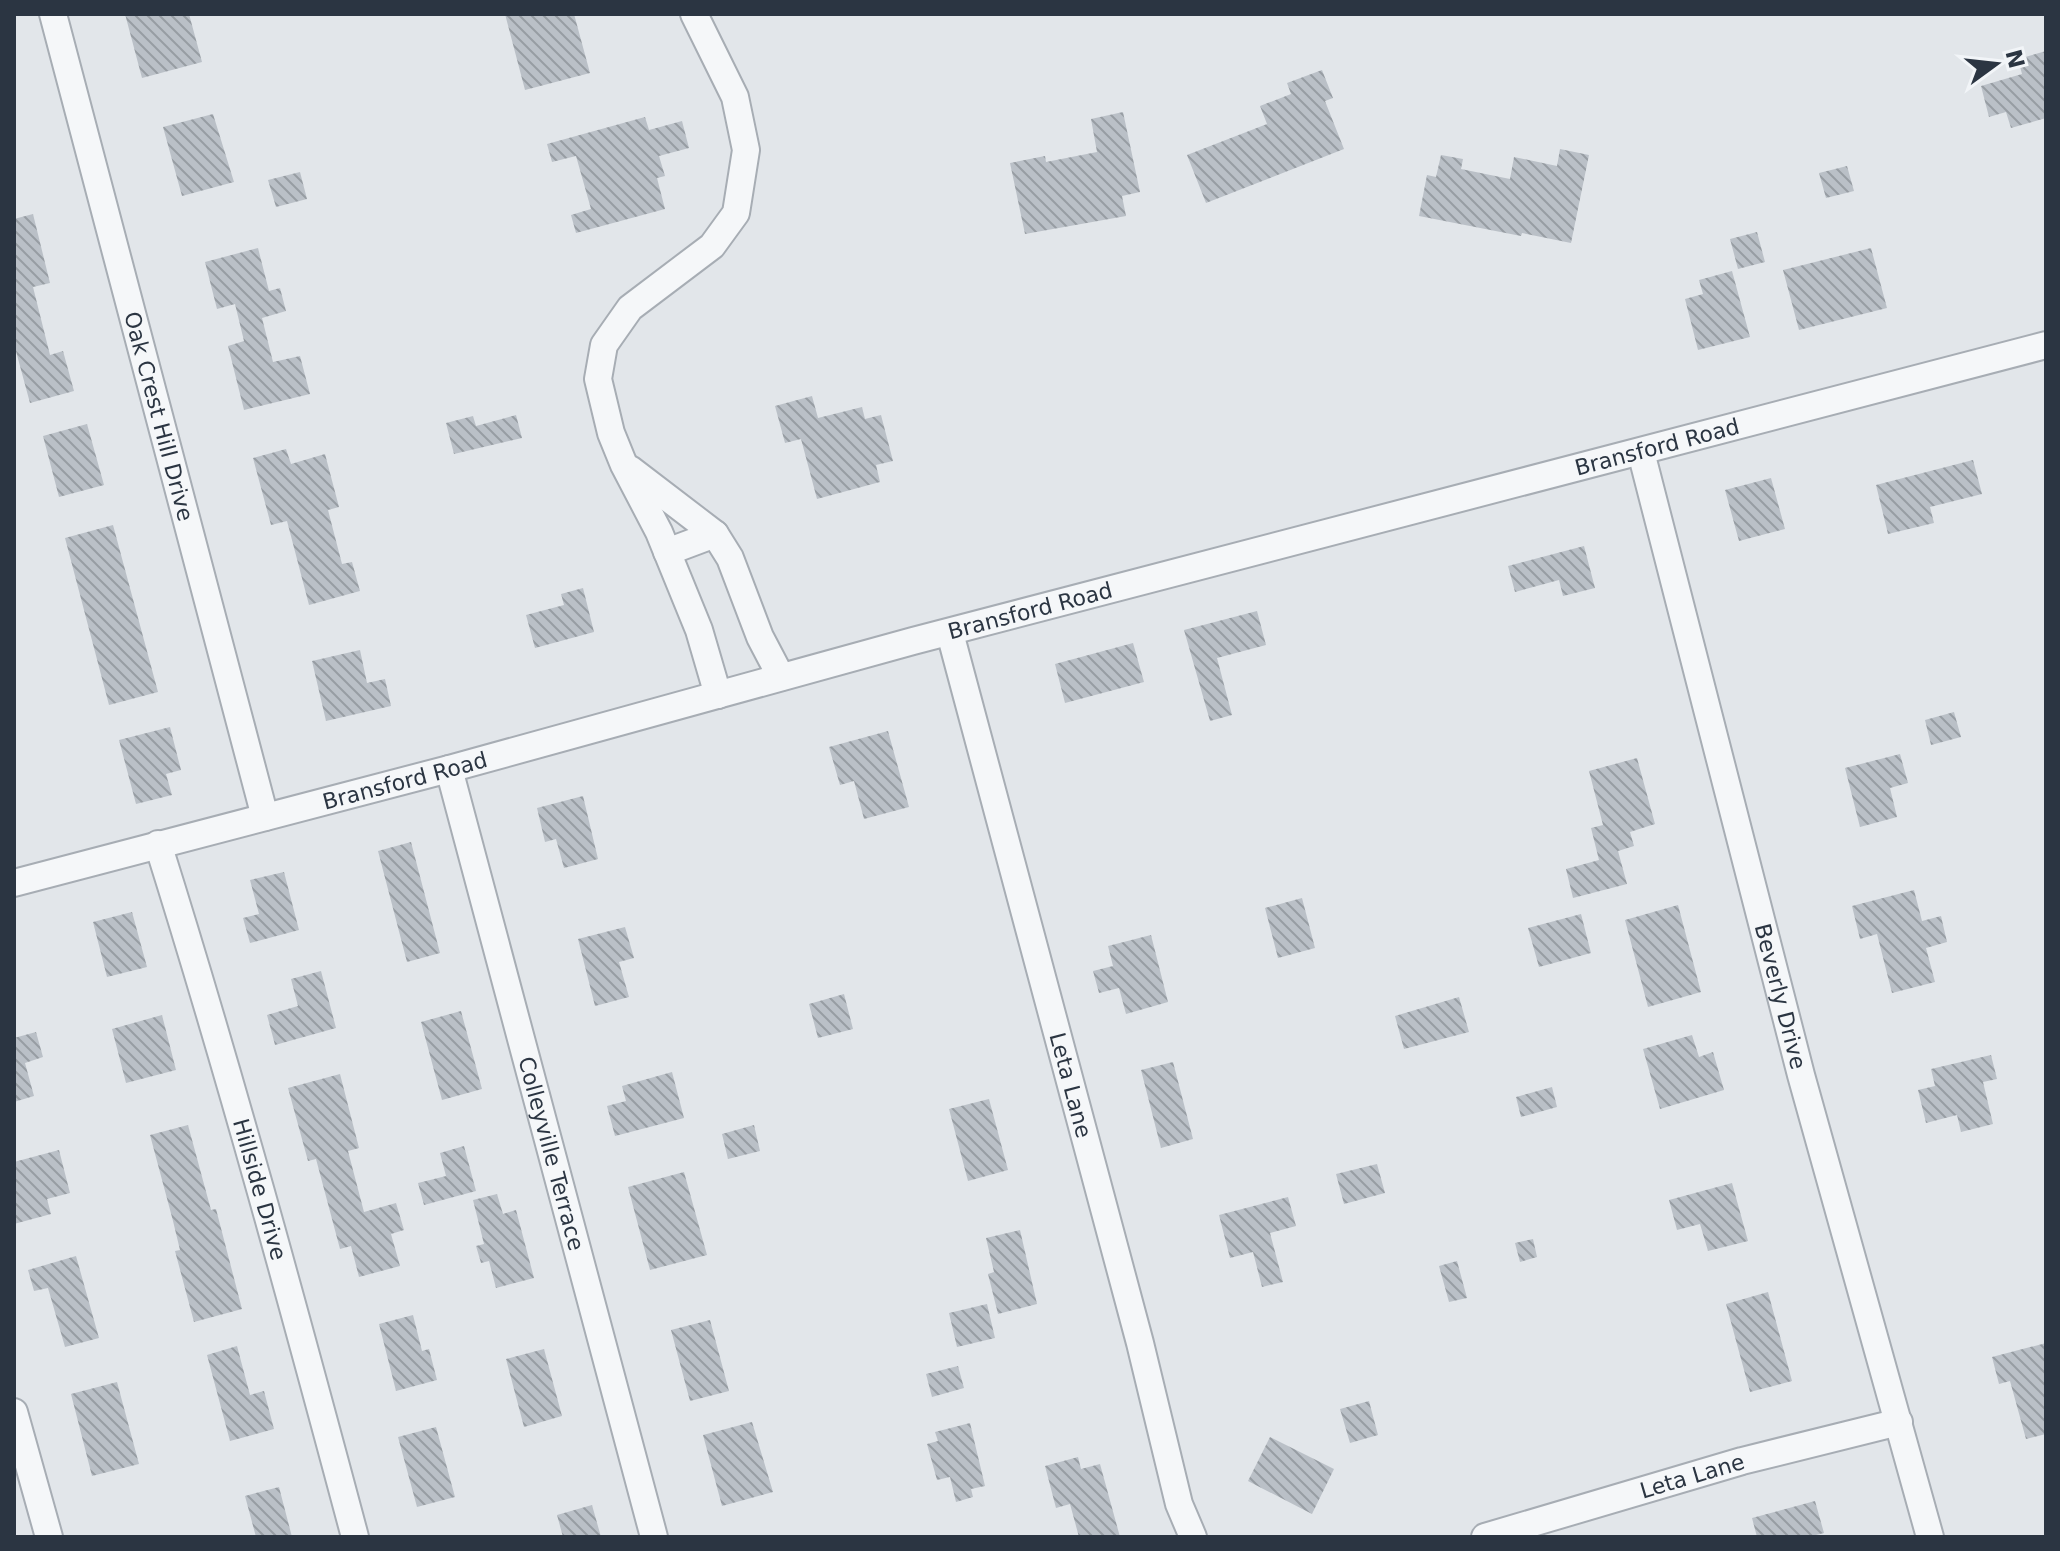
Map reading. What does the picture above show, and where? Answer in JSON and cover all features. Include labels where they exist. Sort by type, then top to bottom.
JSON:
[{"type":"street","name":"Oak Crest Hill Drive","points":[[53,14],[265,817]]},
{"type":"street","points":[[694,14],[735,97],[746,150],[736,213],[712,246],[630,308],[604,345],[598,379],[611,433],[667,552],[699,630],[718,695]]},
{"type":"street","name":"Bransford Road","points":[[14,883],[449,769],[781,677],[2046,345]]},
{"type":"street","name":"Beverly Drive","points":[[1641,452],[1801,1075],[1930,1537]]},
{"type":"street","points":[[624,465],[715,534],[730,558],[760,637],[781,677]]},
{"type":"street","points":[[667,552],[715,534]]},
{"type":"street","name":"Leta Lane","points":[[950,633],[1136,1328],[1179,1504],[1193,1537]]},
{"type":"street","name":"Colleyville Terrace","points":[[449,769],[654,1537]]},
{"type":"street","name":"Hillside Drive","points":[[158,844],[219,1038],[355,1537]]},
{"type":"street","points":[[14,1412],[49,1537]]},
{"type":"street","name":"Leta Lane","points":[[1485,1537],[1742,1461],[1899,1422]]},
{"type":"building","points":[[125,14],[189,14],[202,62],[142,78]]},
{"type":"building","points":[[505,14],[574,14],[590,73],[525,90]]},
{"type":"building","points":[[2046,51],[2046,118],[2011,128],[2006,112],[1989,117],[1981,86],[2022,74],[2018,59]]},
{"type":"building","points":[[1322,70],[1333,98],[1325,101],[1344,149],[1206,203],[1187,155],[1267,124],[1260,106],[1291,94],[1287,83]]},
{"type":"building","points":[[1123,112],[1140,192],[1122,196],[1126,216],[1025,234],[1010,163],[1045,156],[1046,162],[1097,152],[1091,119]]},
{"type":"building","points":[[213,114],[234,182],[182,196],[163,127]]},
{"type":"building","points":[[645,117],[649,130],[682,121],[689,148],[659,156],[665,176],[657,178],[665,209],[576,233],[571,215],[591,209],[576,156],[552,162],[547,144]]},
{"type":"building","points":[[1560,149],[1589,155],[1571,243],[1419,216],[1427,175],[1436,177],[1441,155],[1463,159],[1461,169],[1510,179],[1514,157],[1557,166]]},
{"type":"building","points":[[1847,166],[1854,191],[1826,198],[1819,173]]},
{"type":"building","points":[[300,172],[307,199],[276,207],[268,180]]},
{"type":"building","points":[[33,214],[50,283],[33,287],[50,355],[63,351],[74,391],[30,403],[14,344],[14,219]]},
{"type":"building","points":[[1757,232],[1765,262],[1738,269],[1730,239]]},
{"type":"building","points":[[258,248],[269,291],[280,288],[286,311],[262,318],[273,362],[300,356],[310,394],[244,410],[228,346],[244,341],[235,304],[217,309],[205,262]]},
{"type":"building","points":[[1871,248],[1887,308],[1799,330],[1783,270]]},
{"type":"building","points":[[1732,271],[1750,337],[1698,350],[1685,299],[1703,294],[1699,280]]},
{"type":"building","points":[[812,396],[818,418],[862,407],[865,419],[881,415],[893,461],[876,465],[880,482],[817,499],[801,439],[785,443],[775,406]]},
{"type":"building","points":[[516,415],[522,438],[454,454],[446,423],[473,416],[476,426]]},
{"type":"building","points":[[87,424],[104,485],[59,497],[43,436]]},
{"type":"building","points":[[286,449],[291,464],[325,454],[339,507],[328,510],[342,564],[352,562],[360,591],[309,605],[287,521],[271,525],[253,458]]},
{"type":"building","points":[[1973,460],[1982,494],[1930,507],[1934,523],[1888,534],[1876,485]]},
{"type":"building","points":[[1771,478],[1785,529],[1739,541],[1725,490]]},
{"type":"building","points":[[113,525],[158,692],[109,705],[65,538]]},
{"type":"building","points":[[1584,546],[1595,588],[1563,596],[1559,580],[1515,592],[1508,566]]},
{"type":"building","points":[[583,588],[594,632],[535,648],[526,615],[564,605],[561,594]]},
{"type":"building","points":[[1257,611],[1266,645],[1217,658],[1232,715],[1210,721],[1184,630]]},
{"type":"building","points":[[1133,643],[1144,682],[1065,703],[1055,664]]},
{"type":"building","points":[[360,650],[367,683],[385,679],[391,706],[326,721],[312,661]]},
{"type":"building","points":[[1954,712],[1961,737],[1931,745],[1925,720]]},
{"type":"building","points":[[170,727],[181,770],[166,774],[172,795],[136,804],[119,740]]},
{"type":"building","points":[[888,731],[909,807],[864,819],[854,781],[840,785],[829,747]]},
{"type":"building","points":[[1900,754],[1908,783],[1890,788],[1897,817],[1860,827],[1845,768]]},
{"type":"building","points":[[1637,758],[1655,824],[1630,832],[1634,846],[1618,851],[1627,884],[1573,898],[1566,869],[1599,860],[1591,828],[1603,825],[1589,771]]},
{"type":"building","points":[[583,796],[598,859],[564,868],[556,839],[545,842],[537,808]]},
{"type":"building","points":[[411,842],[440,953],[407,962],[378,851]]},
{"type":"building","points":[[284,872],[299,930],[250,943],[243,918],[259,914],[250,880]]},
{"type":"building","points":[[1914,890],[1922,921],[1941,916],[1947,942],[1926,948],[1935,982],[1892,993],[1877,934],[1860,939],[1852,906]]},
{"type":"building","points":[[1302,898],[1315,948],[1278,958],[1265,908]]},
{"type":"building","points":[[1678,905],[1701,992],[1648,1007],[1625,920]]},
{"type":"building","points":[[132,912],[147,967],[107,977],[93,922]]},
{"type":"building","points":[[1581,914],[1591,953],[1539,967],[1528,928]]},
{"type":"building","points":[[625,927],[634,958],[619,962],[629,997],[595,1006],[578,939]]},
{"type":"building","points":[[1151,935],[1168,1002],[1126,1014],[1119,988],[1099,993],[1093,971],[1113,966],[1108,946]]},
{"type":"building","points":[[321,971],[336,1028],[275,1045],[267,1015],[298,1006],[291,979]]},
{"type":"building","points":[[844,994],[853,1029],[818,1038],[809,1004]]},
{"type":"building","points":[[1459,997],[1469,1032],[1404,1049],[1395,1016]]},
{"type":"building","points":[[461,1011],[482,1089],[442,1100],[421,1022]]},
{"type":"building","points":[[162,1015],[176,1070],[126,1083],[112,1029]]},
{"type":"building","points":[[36,1032],[43,1057],[25,1063],[34,1096],[14,1102],[14,1038]]},
{"type":"building","points":[[1692,1035],[1699,1057],[1713,1052],[1724,1090],[1660,1109],[1643,1049]]},
{"type":"building","points":[[1991,1055],[1997,1079],[1983,1082],[1993,1124],[1961,1132],[1957,1115],[1926,1123],[1918,1090],[1935,1086],[1931,1069]]},
{"type":"building","points":[[1173,1062],[1193,1139],[1161,1148],[1141,1070]]},
{"type":"building","points":[[672,1072],[684,1118],[615,1136],[607,1106],[626,1101],[622,1086]]},
{"type":"building","points":[[340,1074],[359,1148],[348,1151],[364,1212],[396,1203],[404,1230],[391,1234],[400,1266],[359,1277],[351,1246],[340,1249],[316,1159],[308,1161],[288,1088]]},
{"type":"building","points":[[1552,1087],[1557,1107],[1521,1117],[1516,1097]]},
{"type":"building","points":[[989,1099],[1008,1170],[968,1181],[949,1109]]},
{"type":"building","points":[[188,1125],[211,1210],[216,1209],[242,1309],[194,1322],[175,1251],[180,1250],[150,1135]]},
{"type":"building","points":[[754,1125],[760,1151],[728,1159],[722,1134]]},
{"type":"building","points":[[464,1146],[476,1191],[424,1205],[418,1183],[446,1176],[440,1153]]},
{"type":"building","points":[[59,1150],[70,1193],[47,1199],[51,1214],[14,1224],[14,1162]]},
{"type":"building","points":[[1377,1164],[1385,1193],[1344,1204],[1336,1174]]},
{"type":"building","points":[[684,1172],[707,1255],[650,1270],[628,1187]]},
{"type":"building","points":[[1732,1183],[1748,1241],[1708,1251],[1700,1224],[1677,1230],[1669,1200]]},
{"type":"building","points":[[497,1194],[503,1214],[516,1210],[534,1278],[496,1288],[489,1261],[481,1263],[476,1246],[484,1244],[473,1200]]},
{"type":"building","points":[[1288,1197],[1296,1226],[1270,1233],[1283,1282],[1262,1287],[1253,1252],[1230,1258],[1219,1215]]},
{"type":"building","points":[[1020,1230],[1037,1304],[998,1314],[988,1274],[994,1272],[986,1238]]},
{"type":"building","points":[[1533,1239],[1537,1257],[1520,1262],[1515,1243]]},
{"type":"building","points":[[76,1256],[99,1338],[65,1347],[48,1288],[34,1291],[28,1270]]},
{"type":"building","points":[[1457,1261],[1467,1298],[1449,1302],[1439,1266]]},
{"type":"building","points":[[1768,1292],[1792,1381],[1750,1392],[1726,1304]]},
{"type":"building","points":[[987,1304],[995,1338],[957,1347],[949,1313]]},
{"type":"building","points":[[413,1315],[422,1351],[429,1349],[437,1380],[396,1391],[379,1324]]},
{"type":"building","points":[[710,1320],[729,1391],[690,1401],[671,1330]]},
{"type":"building","points":[[2046,1343],[2046,1434],[2026,1439],[2010,1381],[1999,1384],[1992,1357]]},
{"type":"building","points":[[237,1346],[250,1395],[264,1391],[274,1429],[230,1441],[207,1355]]},
{"type":"building","points":[[544,1349],[562,1416],[524,1427],[506,1359]]},
{"type":"building","points":[[958,1366],[964,1388],[932,1397],[926,1374]]},
{"type":"building","points":[[117,1382],[139,1464],[92,1476],[71,1394]]},
{"type":"building","points":[[1369,1401],[1378,1435],[1350,1443],[1340,1409]]},
{"type":"building","points":[[752,1422],[773,1492],[722,1506],[703,1435]]},
{"type":"building","points":[[970,1423],[985,1486],[971,1489],[973,1497],[956,1502],[950,1477],[937,1480],[927,1444],[938,1441],[935,1432]]},
{"type":"building","points":[[436,1427],[455,1497],[417,1507],[398,1437]]},
{"type":"building","points":[[1270,1437],[1334,1469],[1312,1514],[1248,1481]]},
{"type":"building","points":[[1078,1457],[1081,1469],[1100,1464],[1120,1537],[1079,1537],[1070,1504],[1056,1508],[1045,1466]]},
{"type":"building","points":[[279,1487],[292,1537],[256,1537],[245,1496]]},
{"type":"building","points":[[1815,1501],[1824,1533],[1808,1537],[1757,1537],[1752,1518]]},
{"type":"building","points":[[592,1505],[601,1537],[563,1537],[557,1515]]}]
